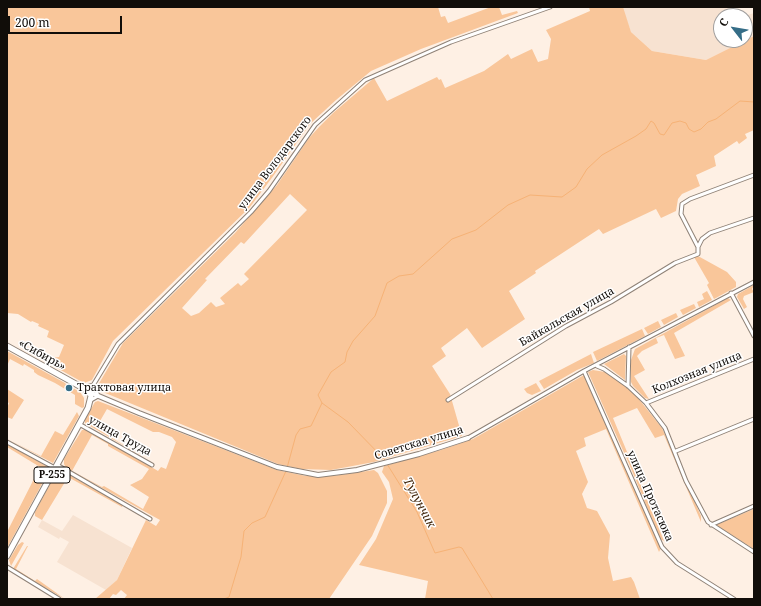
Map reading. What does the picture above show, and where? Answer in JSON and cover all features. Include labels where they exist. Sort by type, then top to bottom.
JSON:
[{"type":"highway","name":"«Сибирь»","points":[[7,346],[89,392]]},
{"type":"highway","points":[[89,392],[91,400]]},
{"type":"highway","name":"Р-255","points":[[7,556],[91,400]]},
{"type":"street","name":"улица Володарского","points":[[89,392],[118,344],[251,212],[269,191],[315,125],[365,80],[451,42],[550,7]]},
{"type":"street","points":[[754,175],[690,199],[682,204],[680,209],[693,240],[698,247],[702,239],[710,233],[754,218]]},
{"type":"street","name":"Байкальская улица","points":[[448,400],[566,326],[611,302],[676,263],[698,254],[698,247]]},
{"type":"street","name":"Советская улица","points":[[89,392],[277,467],[318,475],[357,470],[419,454],[468,438],[584,371],[754,282]]},
{"type":"street","points":[[731,293],[754,336]]},
{"type":"street","points":[[628,386],[630,347]]},
{"type":"street","name":"Колхозная улица","points":[[646,403],[754,360]]},
{"type":"street","points":[[596,366],[604,369],[628,386],[646,403],[665,428],[676,451],[686,480],[705,518],[711,525],[754,552]]},
{"type":"street","name":"улица Протасюка","points":[[584,371],[662,547],[677,563],[734,599]]},
{"type":"street","points":[[82,388],[94,385],[98,396],[91,400]]},
{"type":"street","points":[[676,451],[754,419]]},
{"type":"street","name":"улица Труда","points":[[79,424],[152,465]]},
{"type":"street","points":[[7,442],[56,467],[150,519]]},
{"type":"street","points":[[711,525],[754,506]]},
{"type":"street","points":[[7,567],[59,599]]},
{"type":"shaded area","points":[[7,7],[438,7],[441,17],[445,16],[448,23],[491,7],[499,7],[502,15],[517,11],[518,13],[421,49],[371,71],[336,100],[310,124],[250,207],[113,341],[92,380],[84,383],[57,368],[57,363],[53,361],[48,363],[42,360],[59,357],[64,345],[47,337],[49,331],[38,326],[39,324],[32,321],[31,322],[18,314],[7,313]]},
{"type":"shaded area","points":[[589,7],[623,7],[631,32],[652,51],[706,60],[730,48],[753,48],[754,36],[754,130],[745,134],[747,138],[739,144],[737,141],[714,156],[716,166],[696,175],[700,186],[682,194],[678,199],[676,211],[661,218],[656,209],[603,234],[599,229],[535,271],[536,273],[509,291],[525,319],[482,348],[467,328],[441,348],[446,356],[432,366],[450,394],[462,436],[374,462],[331,470],[301,469],[278,464],[98,390],[98,385],[123,343],[235,233],[277,185],[309,138],[320,126],[374,78],[387,101],[437,77],[439,80],[441,79],[445,88],[484,71],[508,54],[511,59],[532,49],[538,62],[548,59],[551,39],[546,30],[590,11]],"holes":[[[290,194],[307,210],[244,274],[249,279],[241,286],[238,283],[220,298],[225,304],[216,307],[211,302],[199,313],[191,316],[182,308],[207,280],[205,279],[241,242],[244,244]]]},
{"type":"shaded area","points":[[622,7],[732,8],[713,8],[713,48],[730,48],[706,60],[652,51],[631,32]]},
{"type":"shaded area","points":[[754,13],[754,36],[753,36]]},
{"type":"shaded area","points":[[698,256],[727,272],[736,282],[736,287],[714,299],[707,285],[709,283],[694,257]]},
{"type":"shaded area","points":[[754,285],[752,289],[754,292],[744,296],[743,299],[747,307],[744,309],[737,297],[738,294]]},
{"type":"shaded area","points":[[707,291],[712,300],[699,307],[697,302],[704,299],[702,294]]},
{"type":"shaded area","points":[[728,298],[731,300],[674,333],[685,356],[675,359],[664,335],[656,338],[658,343],[642,351],[637,356],[645,370],[634,376],[649,399],[645,398],[631,382],[631,360],[635,349]]},
{"type":"shaded area","points":[[694,304],[696,308],[683,315],[680,310]]},
{"type":"shaded area","points":[[676,313],[678,317],[664,325],[661,320]]},
{"type":"shaded area","points":[[658,321],[661,327],[648,334],[644,328]]},
{"type":"shaded area","points":[[642,329],[645,336],[597,361],[593,352]]},
{"type":"shaded area","points":[[7,351],[65,383],[70,389],[73,388],[80,392],[84,398],[84,407],[82,408],[75,404],[75,395],[38,375],[34,372],[34,370],[24,364],[23,366],[10,359],[7,366]]},
{"type":"shaded area","points":[[591,354],[594,363],[577,370],[544,389],[539,381]]},
{"type":"shaded area","points":[[624,354],[626,356],[625,380],[604,364]]},
{"type":"shaded area","points":[[593,370],[605,372],[623,383],[638,398],[662,428],[701,516],[701,522],[664,435],[655,438],[637,408],[613,418],[664,541],[660,539],[630,466],[588,372]]},
{"type":"shaded area","points":[[584,375],[661,548],[659,552],[606,429],[584,438],[586,446],[576,451],[588,482],[582,494],[587,508],[597,511],[610,535],[608,558],[613,581],[631,577],[640,599],[425,599],[428,581],[359,565],[376,539],[393,499],[389,482],[382,472],[384,466],[441,450],[473,439]]},
{"type":"shaded area","points":[[536,383],[541,391],[532,395],[527,393],[524,389]]},
{"type":"shaded area","points":[[7,389],[24,400],[12,419],[7,417],[7,408],[9,403],[7,402]]},
{"type":"shaded area","points":[[98,401],[277,470],[306,476],[333,476],[374,470],[378,473],[387,491],[387,503],[372,536],[329,599],[124,599],[127,595],[121,590],[116,595],[113,594],[109,599],[95,599],[117,580],[146,520],[156,526],[160,520],[66,468],[64,459],[82,430],[89,430],[158,471],[161,467],[166,469],[176,442],[172,437],[159,432],[153,432],[107,409],[96,428],[133,451],[85,423],[85,419],[95,402]],"holes":[[[92,435],[108,444],[108,446],[149,469],[142,479],[130,485],[149,497],[143,509],[104,486],[102,487],[72,471]]]},
{"type":"shaded area","points":[[77,412],[79,416],[53,463],[7,439],[41,456],[55,431],[63,435]]},
{"type":"shaded area","points":[[7,444],[46,466],[49,471],[7,548],[7,532],[40,467],[7,447]]},
{"type":"shaded area","points":[[61,470],[123,505],[122,507],[68,477],[42,520],[35,516],[35,512],[56,473]]},
{"type":"shaded area","points":[[754,509],[754,549],[716,525]]},
{"type":"shaded area","points":[[73,515],[132,548],[117,580],[106,590],[57,562],[69,542],[60,537],[59,539],[38,527],[42,520],[62,531]]},
{"type":"shaded area","points":[[22,542],[24,543],[11,566],[9,560],[18,545]]},
{"type":"shaded area","points":[[27,546],[16,569],[35,581],[37,579],[65,599],[13,569]]},
{"type":"waterway","points":[[287,468],[296,435],[300,429],[311,426],[322,403],[318,395],[331,372],[345,362],[347,352],[353,341],[375,316],[387,283],[399,276],[413,274],[452,239],[476,230],[508,205],[530,195],[562,197],[576,187],[587,169],[602,155],[636,136],[646,129],[651,121],[654,123],[660,134],[664,135],[672,123],[680,121],[686,123],[689,129],[694,132],[701,129],[708,122],[716,119],[740,101],[754,102]]},
{"type":"waterway","name":"Тулунчик","points":[[322,403],[348,422],[386,461]]},
{"type":"waterway","name":"Тулунчик","points":[[387,464],[417,512],[435,553],[459,547],[462,548],[493,599]]},
{"type":"waterway","points":[[224,599],[229,597],[241,557],[244,531],[252,523],[265,517],[286,471]]},
{"type":"place","name":"Трактовая улица","points":[[69,388]]}]
